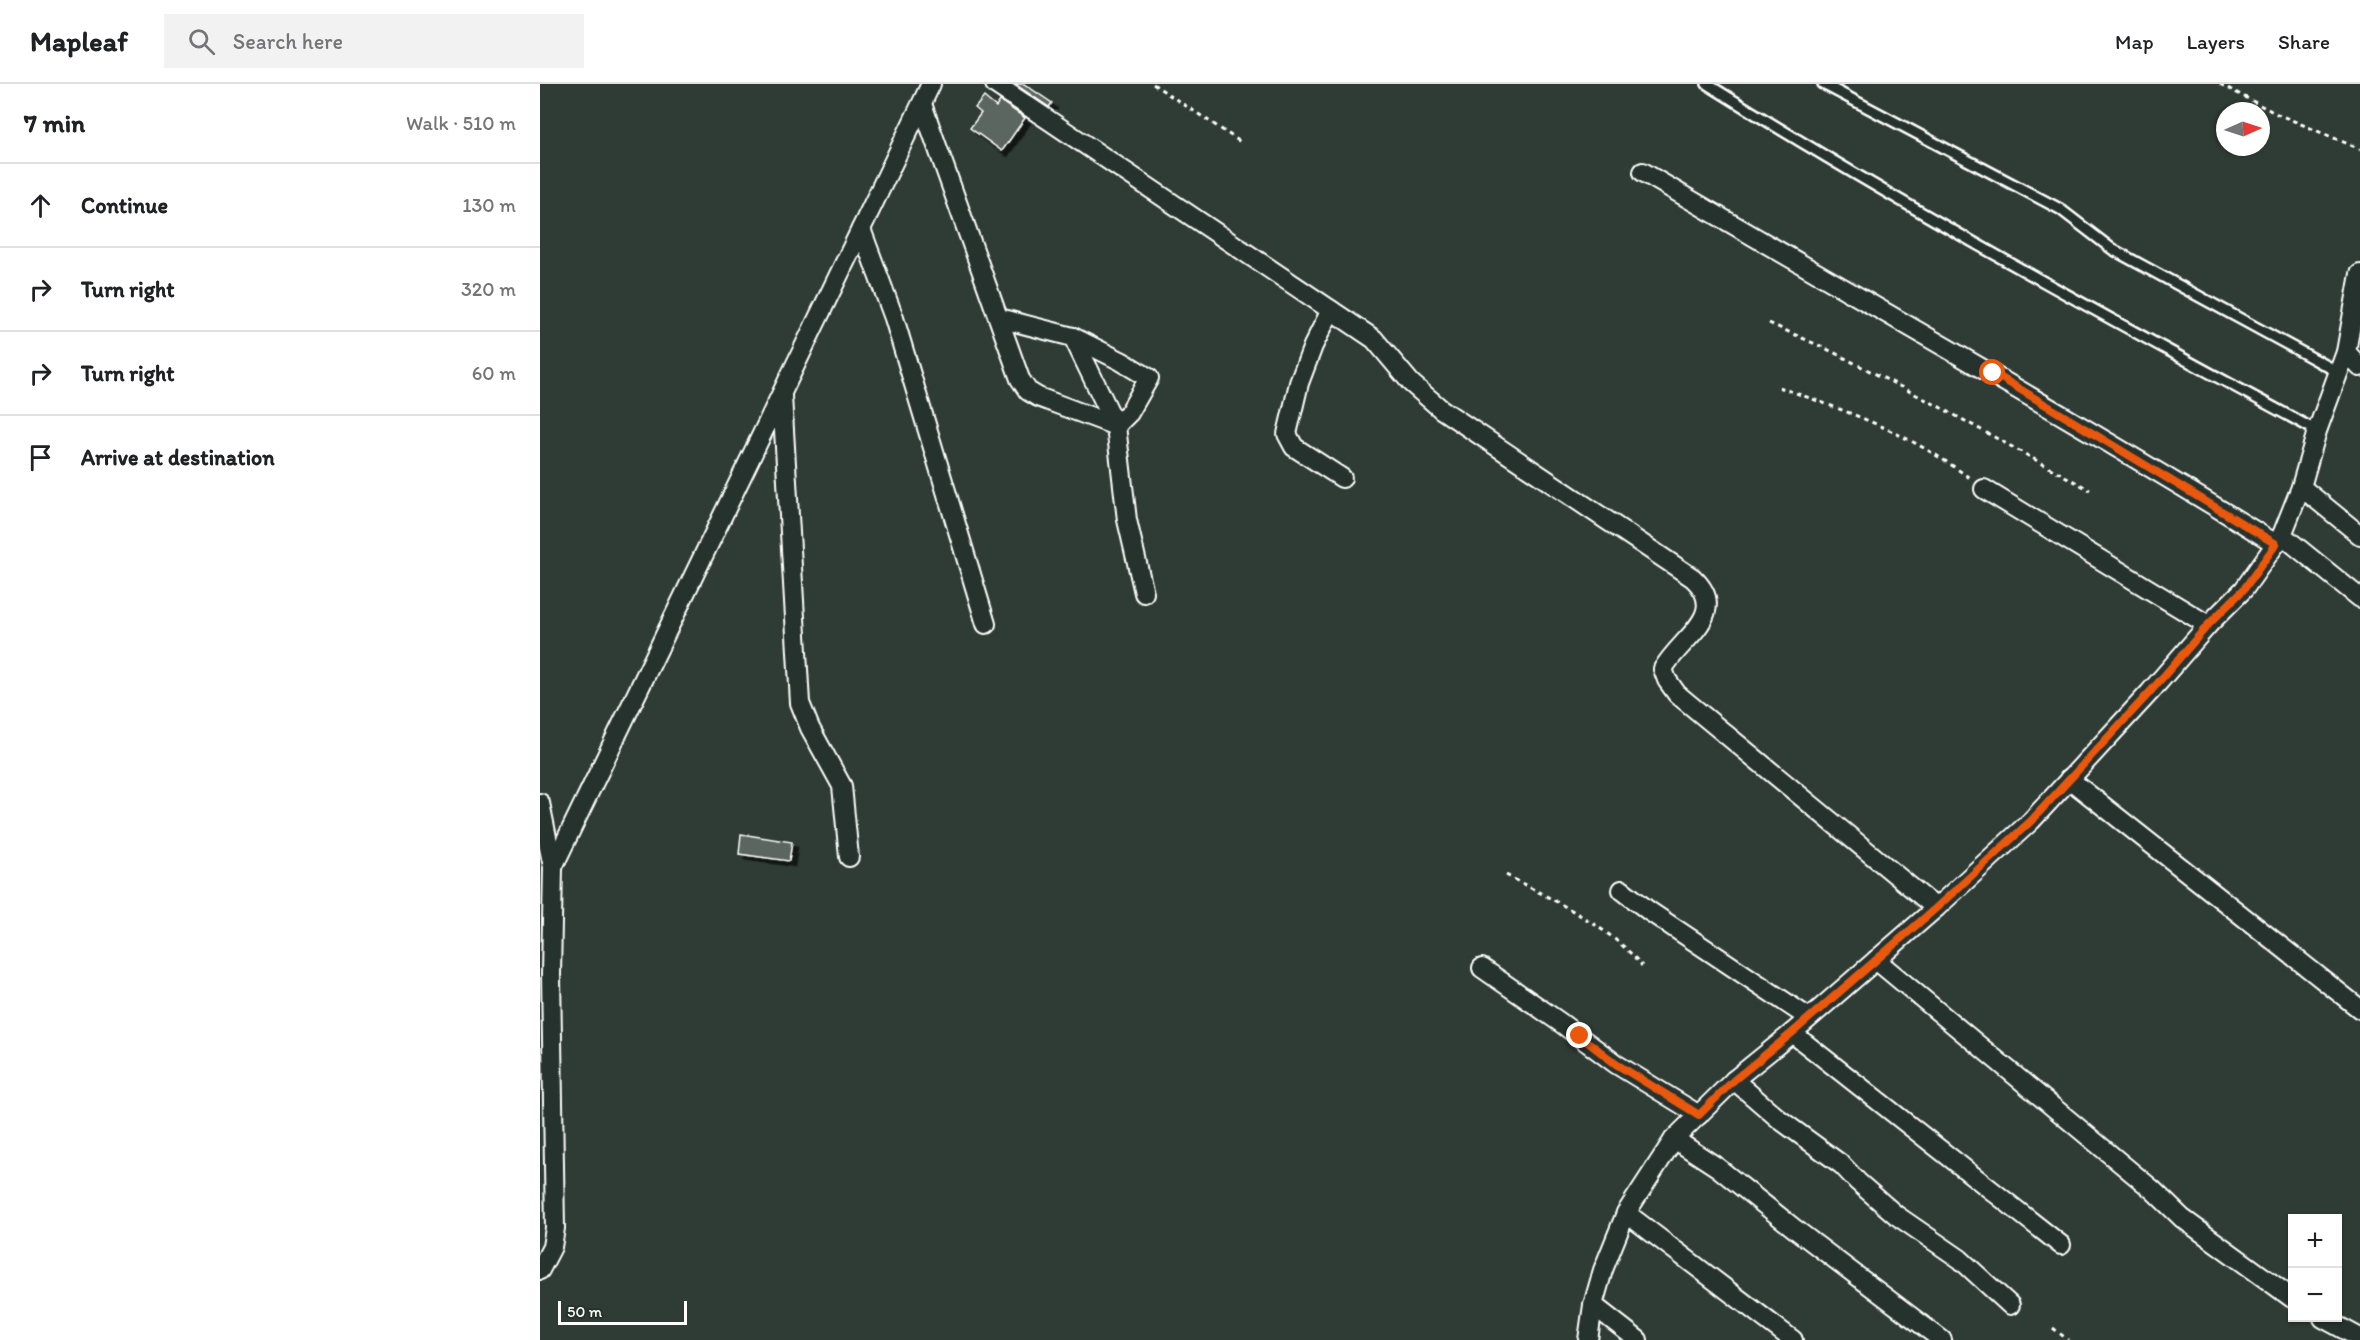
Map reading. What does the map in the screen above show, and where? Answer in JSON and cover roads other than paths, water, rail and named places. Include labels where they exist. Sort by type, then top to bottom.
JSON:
[{"type":"street","points":[[553,867],[932,84]]},
{"type":"street","points":[[995,84],[1374,339],[1411,383],[1441,409],[1693,578],[1706,593],[1709,603],[1706,615],[1663,669],[1677,694],[1936,908]]},
{"type":"street","points":[[922,104],[1020,379],[1028,391],[1038,397],[1116,426]]},
{"type":"street","points":[[1643,172],[2279,539],[2360,598]]},
{"type":"street","points":[[861,229],[894,318],[986,624]]},
{"type":"street","points":[[1588,1340],[1593,1305],[1603,1270],[1626,1213],[1674,1139],[1734,1080],[1792,1033],[1936,908],[2031,821],[2150,692],[2208,625],[2244,589],[2279,539],[2301,487],[2317,431],[2346,352],[2360,273]]},
{"type":"street","points":[[1331,310],[1313,346],[1299,383],[1287,434],[1294,447],[1342,478]]},
{"type":"street","points":[[999,318],[1073,337],[1149,378],[1129,413],[1116,426]]},
{"type":"street","points":[[1073,337],[1116,426],[1126,520],[1144,593]]},
{"type":"street","points":[[2346,352],[2360,367]]},
{"type":"street","points":[[782,394],[800,704],[810,728],[842,786],[849,857]]},
{"type":"street","points":[[2301,487],[2360,536]]},
{"type":"street","points":[[1984,489],[2208,625]]},
{"type":"street","points":[[2069,780],[2360,1009]]},
{"type":"street","points":[[540,802],[553,867],[551,975],[555,1228],[552,1247],[540,1270]]},
{"type":"street","points":[[1622,890],[1649,911],[1809,1018]]},
{"type":"street","points":[[1876,960],[2152,1190],[2182,1218],[2288,1295]]},
{"type":"street","points":[[1482,968],[1562,1023],[1616,1064],[1699,1115]]},
{"type":"street","points":[[1792,1033],[2061,1245]]},
{"type":"street","points":[[1734,1080],[1779,1119],[1842,1165],[1896,1215],[1960,1259],[2010,1305]]},
{"type":"street","points":[[1674,1139],[1718,1167],[1795,1229],[1942,1340]]},
{"type":"street","points":[[1626,1213],[1793,1340]]},
{"type":"street","points":[[1593,1305],[1638,1340]]},
{"type":"street","points":[[2332,1322],[2360,1338]]},
{"type":"lane","points":[[1707,84],[1798,141],[2091,309],[2317,431]]},
{"type":"lane","points":[[1823,84],[1836,93],[2060,209],[2112,249],[2338,372]]}]
